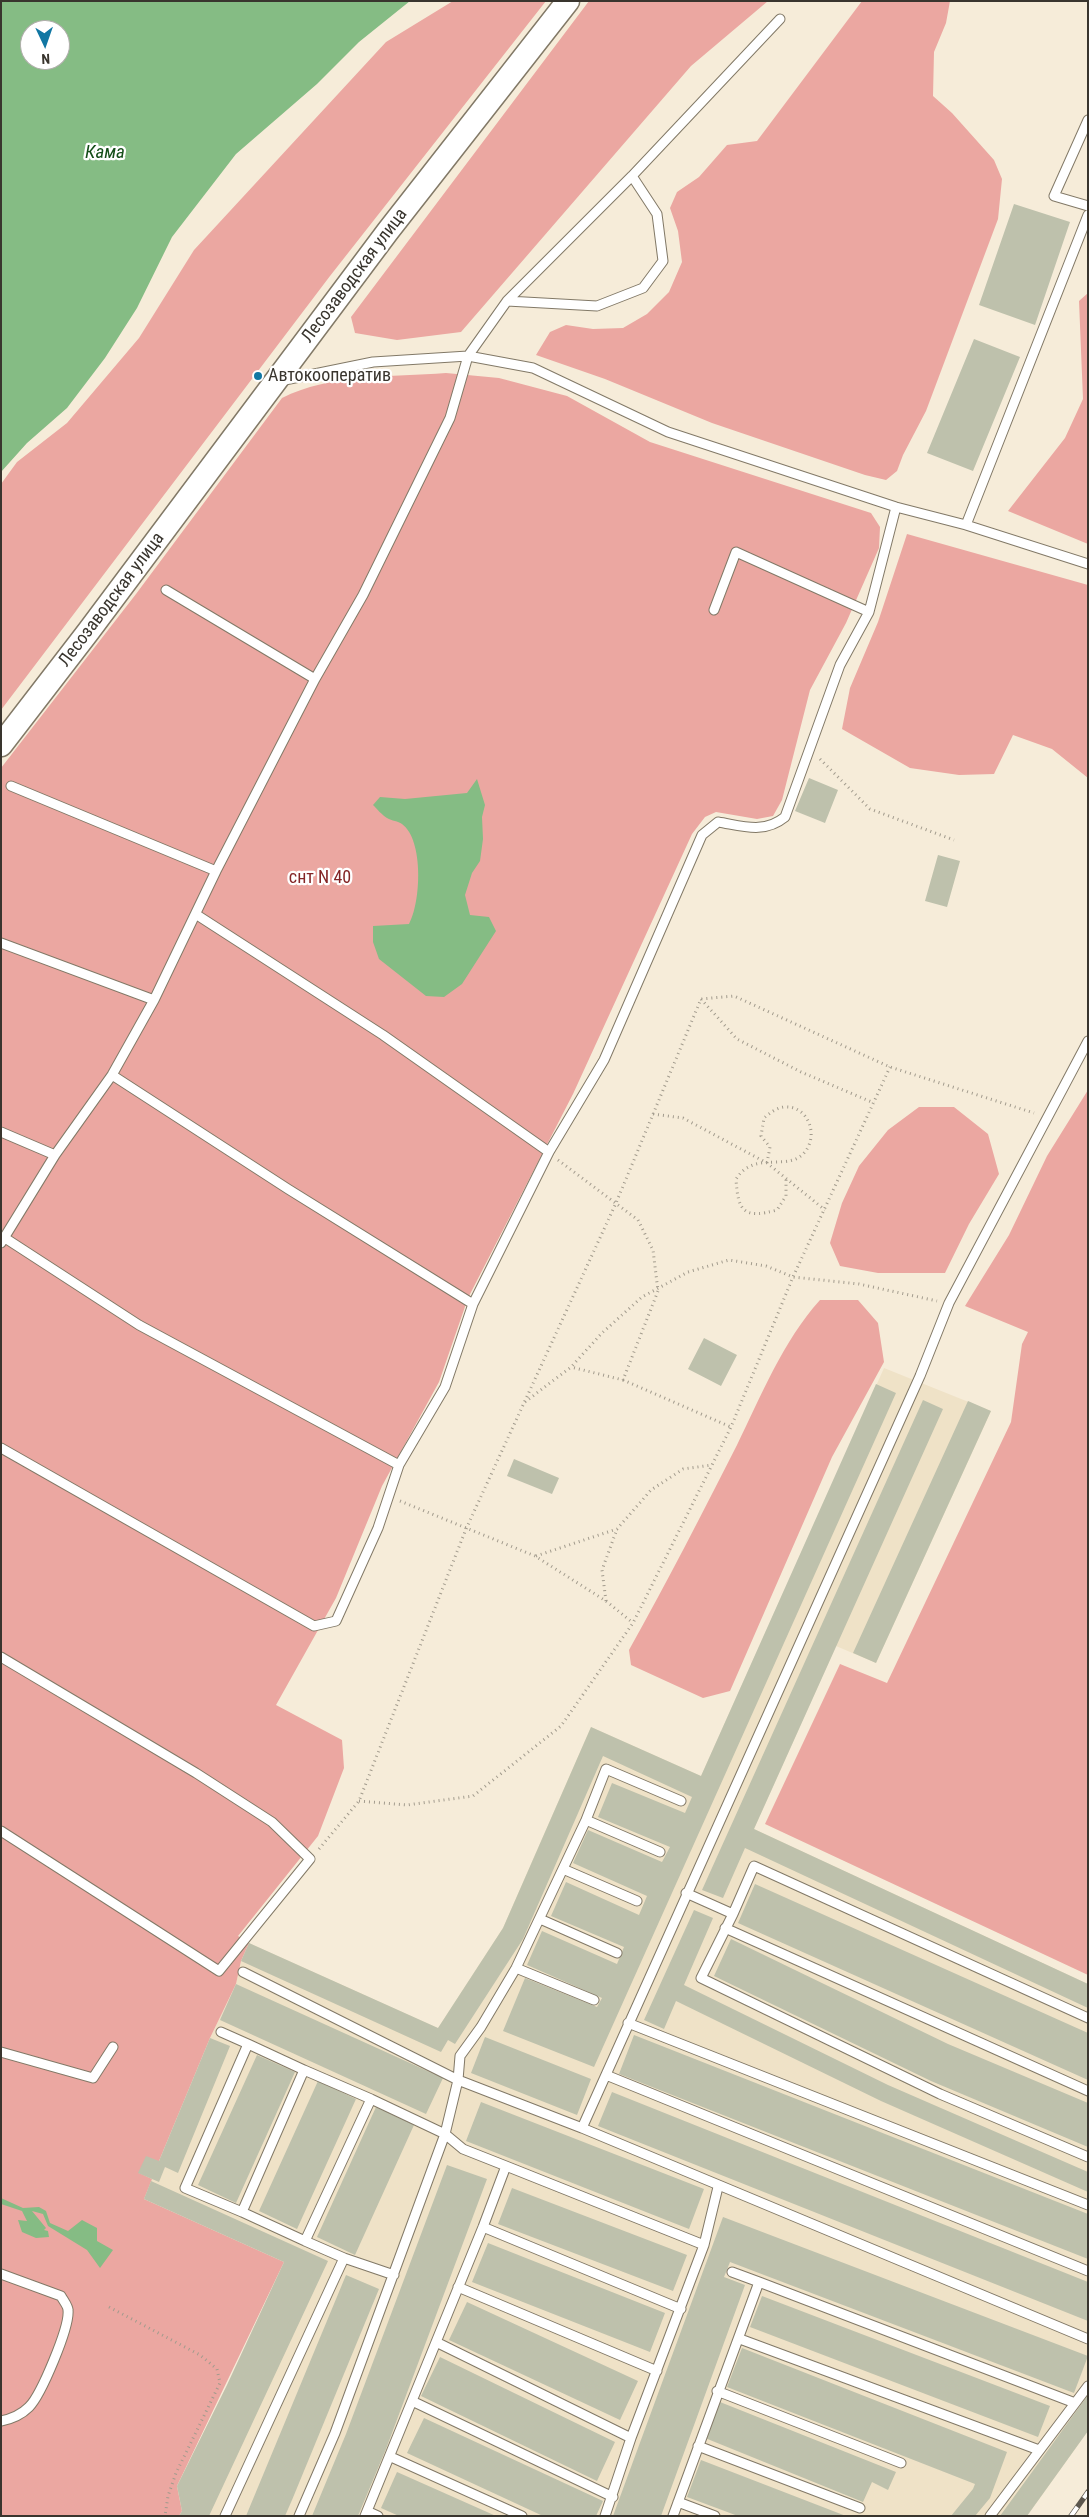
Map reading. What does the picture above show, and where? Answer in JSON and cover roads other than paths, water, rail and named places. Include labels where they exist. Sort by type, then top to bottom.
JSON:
[{"type":"street","name":"Лесозаводская улица","points":[[1,745],[388,231],[568,1]]},
{"type":"lane","points":[[399,1465],[140,1325],[3,1240],[55,1155],[112,1075],[154,1000],[197,915],[216,871],[315,679],[363,595],[450,418],[468,356],[507,301],[632,176],[780,19]]},
{"type":"lane","points":[[1088,120],[1054,196],[1088,206]]},
{"type":"lane","points":[[507,301],[597,306],[644,288],[663,261],[657,214],[632,176]]},
{"type":"lane","points":[[966,525],[1088,215]]},
{"type":"lane","points":[[275,382],[373,362],[468,356],[533,368],[668,432],[896,507],[966,525],[1088,564]]},
{"type":"lane","points":[[1,1448],[314,1626],[336,1622],[390,1497],[399,1465],[445,1387],[473,1304],[549,1152],[604,1060],[702,834],[718,822],[748,827],[774,826],[785,817],[840,665],[869,612],[896,507]]},
{"type":"lane","points":[[714,610],[736,552],[869,612]]},
{"type":"lane","points":[[166,590],[315,679]]},
{"type":"lane","points":[[11,786],[216,871]]},
{"type":"lane","points":[[197,915],[383,1035],[549,1152]]},
{"type":"lane","points":[[1,943],[154,1000]]},
{"type":"lane","points":[[582,2128],[920,1376],[949,1303],[1088,1041]]},
{"type":"lane","points":[[112,1075],[288,1189],[473,1304]]},
{"type":"lane","points":[[1,1132],[55,1155]]},
{"type":"lane","points":[[1,1657],[196,1773],[272,1822],[310,1859],[219,1971],[1,1831]]},
{"type":"lane","points":[[299,2516],[335,2433],[445,2134],[458,2080],[460,2056],[481,2027],[516,1968],[586,1820],[606,1769],[681,1801]]},
{"type":"lane","points":[[586,1820],[660,1852]]},
{"type":"lane","points":[[1088,2018],[754,1866],[733,1914],[700,1978],[940,2094],[1088,2157]]},
{"type":"lane","points":[[563,1869],[638,1901]]},
{"type":"lane","points":[[686,1893],[733,1914]]},
{"type":"lane","points":[[540,1919],[617,1953]]},
{"type":"lane","points":[[725,1928],[1088,2091]]},
{"type":"lane","points":[[516,1968],[594,2000]]},
{"type":"lane","points":[[243,1972],[458,2080],[582,2128],[718,2187],[1088,2339]]},
{"type":"lane","points":[[628,2023],[1088,2205]]},
{"type":"lane","points":[[221,2032],[445,2134],[463,2149],[704,2245]]},
{"type":"lane","points":[[248,2044],[185,2188],[344,2258],[394,2275]]},
{"type":"lane","points":[[1,2052],[93,2078],[113,2048]]},
{"type":"lane","points":[[242,2212],[304,2070]]},
{"type":"lane","points":[[606,2076],[1088,2271]]},
{"type":"lane","points":[[305,2241],[371,2099]]},
{"type":"lane","points":[[378,2516],[366,2513],[391,2457],[506,2166]]},
{"type":"lane","points":[[605,2516],[704,2245],[718,2187]]},
{"type":"lane","points":[[483,2227],[681,2309]]},
{"type":"lane","points":[[225,2516],[344,2258]]},
{"type":"lane","points":[[732,2272],[1075,2403]]},
{"type":"lane","points":[[1,2274],[61,2296],[68,2309],[66,2326],[40,2390],[29,2407],[14,2418],[1,2421]]},
{"type":"lane","points":[[673,2516],[718,2391],[740,2339],[759,2282]]},
{"type":"lane","points":[[458,2287],[657,2371]]},
{"type":"lane","points":[[740,2339],[1039,2450]]},
{"type":"lane","points":[[436,2342],[632,2438]]},
{"type":"lane","points":[[990,2516],[1088,2386]]},
{"type":"lane","points":[[718,2391],[901,2464]]},
{"type":"lane","points":[[412,2401],[613,2497]]},
{"type":"lane","points":[[698,2446],[860,2508]]},
{"type":"lane","points":[[391,2457],[522,2516]]},
{"type":"lane","points":[[678,2502],[715,2516]]},
{"type":"water","name":"Кама","points":[[1,1],[410,1],[359,42],[317,84],[236,154],[172,237],[137,308],[105,358],[67,408],[27,443],[1,472]]},
{"type":"water","points":[[477,779],[485,805],[482,817],[483,839],[480,861],[472,873],[465,895],[470,915],[489,917],[496,931],[462,984],[444,997],[426,996],[379,959],[373,942],[373,926],[409,924],[416,902],[418,872],[414,843],[409,832],[399,822],[381,814],[373,805],[380,797],[405,799],[467,793]]},
{"type":"water","points":[[1,2198],[23,2208],[39,2207],[46,2211],[50,2223],[68,2231],[82,2220],[97,2228],[97,2241],[113,2250],[100,2268],[87,2250],[48,2226],[43,2214],[32,2211],[46,2228],[44,2230],[48,2231],[49,2237],[36,2238],[22,2232],[18,2220],[27,2221],[22,2211],[1,2204]]},
{"type":"railway","points":[[1071,2516],[1088,2492]]},
{"type":"place","name":"Автокооператив","points":[[258,376]]},
{"type":"park label","name":"снт N 40","points":[[320,878]]}]
